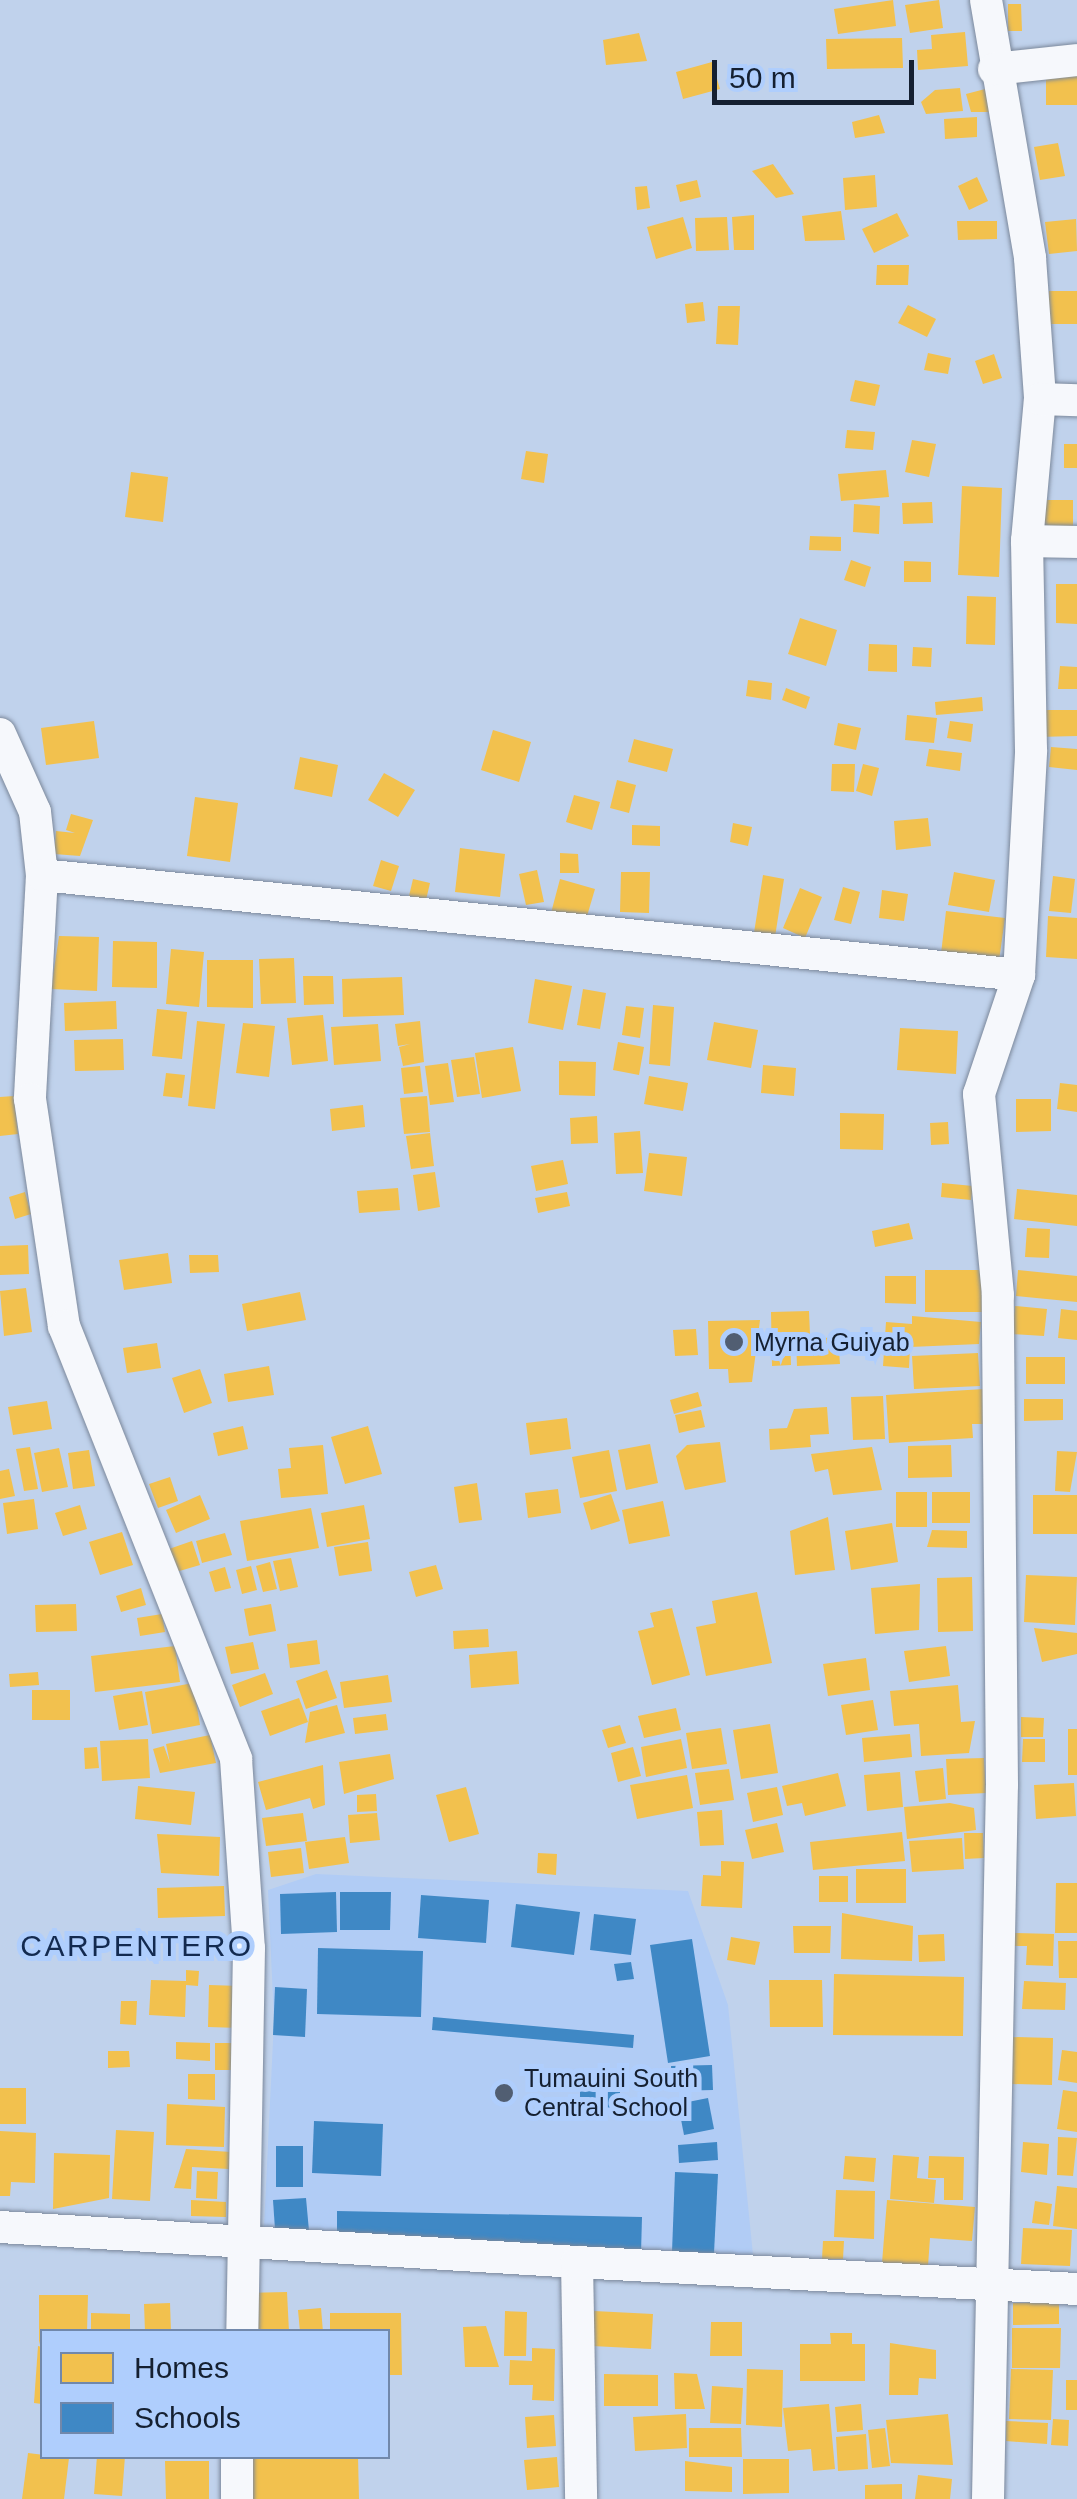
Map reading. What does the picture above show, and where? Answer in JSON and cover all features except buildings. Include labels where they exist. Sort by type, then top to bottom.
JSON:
[{"type":"street","points":[[986,0],[994,69],[1030,258],[1040,399],[1027,541],[1030,750],[1019,975],[979,1094],[998,1295],[997,2283],[988,2499]]},
{"type":"street","points":[[994,69],[1077,60]]},
{"type":"street","points":[[1040,399],[1077,400]]},
{"type":"street","points":[[1027,541],[1077,542]]},
{"type":"street","points":[[0,734],[35,812],[42,876],[30,1099],[64,1326],[236,1759],[248,1948],[242,2329]]},
{"type":"street","points":[[0,808],[35,812]]},
{"type":"street","points":[[42,876],[1019,975]]},
{"type":"street","points":[[0,2227],[246,2248],[1077,2289]]},
{"type":"street","points":[[577,2262],[581,2499]]},
{"type":"street","points":[[237,2459],[237,2499]]},
{"type":"shaded area","name":"Tumauini South Central School","points":[[316,1874],[688,1891],[728,2005],[753,2255],[263,2248],[274,2020],[268,1890]]},
{"type":"place","name":"Myrna Guiyab","points":[[734,1342]]},
{"type":"place","name":"Tumauini South Central School","points":[[504,2093]]},
{"type":"district","name":"CARPENTERO","points":[[137,1946]]}]
